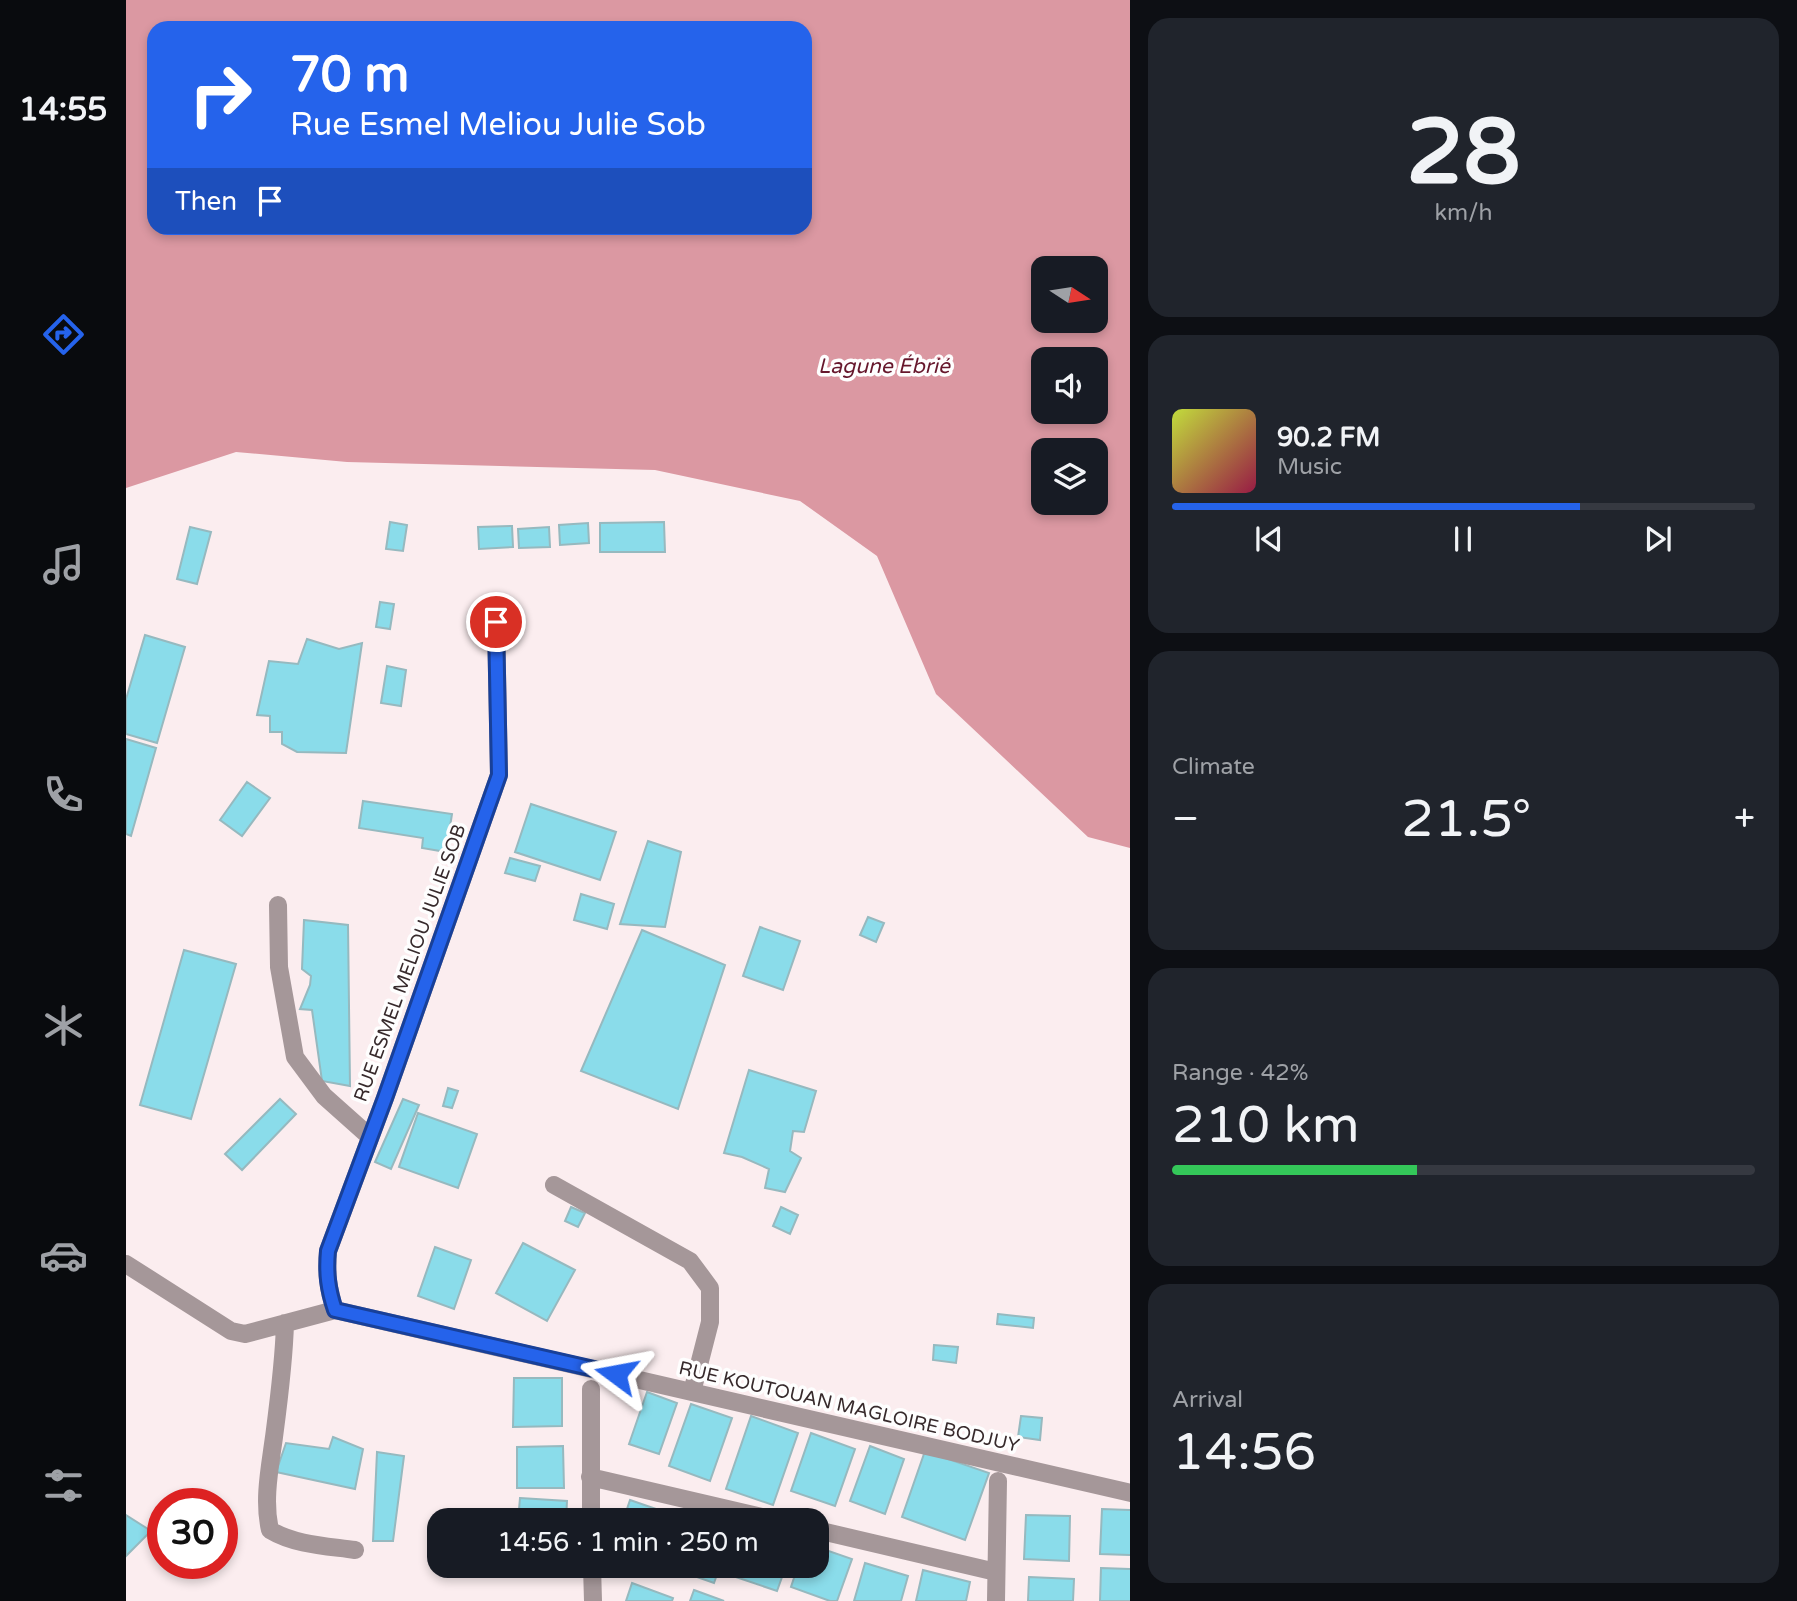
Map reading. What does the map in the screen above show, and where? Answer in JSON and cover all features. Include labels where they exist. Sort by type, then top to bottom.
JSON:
[{"type":"street","name":"RUE ESMEL MELIOU JULIE SOB","points":[[335,1310],[326,1273],[328,1251],[499,775],[496,622]]},
{"type":"street","points":[[278,905],[278,967],[295,1057],[324,1096],[370,1137]]},
{"type":"street","points":[[554,1185],[690,1262],[710,1289],[710,1322],[692,1392]]},
{"type":"street","name":"RUE KOUTOUAN MAGLOIRE BODJUY","points":[[126,1264],[231,1331],[245,1334],[335,1310],[1130,1493]]},
{"type":"street","points":[[285,1323],[284,1364],[270,1468],[267,1515],[270,1530],[306,1543],[355,1550]]},
{"type":"street","points":[[591,1389],[591,1508]]},
{"type":"street","points":[[590,1476],[724,1508]]},
{"type":"street","points":[[996,1601],[998,1481]]},
{"type":"street","points":[[829,1533],[996,1572]]},
{"type":"street","points":[[592,1578],[593,1601]]},
{"type":"water","name":"Lagune Ébrié","points":[[126,0],[1130,0],[1130,848],[1088,837],[936,694],[877,556],[800,501],[655,470],[347,462],[236,452],[126,488]]},
{"type":"building","points":[[390,522],[407,525],[403,551],[386,549]]},
{"type":"building","points":[[664,522],[665,552],[600,552],[600,523]]},
{"type":"building","points":[[588,523],[589,543],[560,545],[559,525]]},
{"type":"building","points":[[512,526],[513,547],[479,549],[478,527]]},
{"type":"building","points":[[190,527],[211,532],[197,584],[177,579]]},
{"type":"building","points":[[549,527],[550,547],[519,548],[518,529]]},
{"type":"building","points":[[380,602],[394,604],[390,629],[376,627]]},
{"type":"building","points":[[145,635],[185,647],[157,743],[126,734],[126,699]]},
{"type":"building","points":[[307,639],[339,649],[362,643],[346,753],[297,752],[282,744],[282,732],[270,732],[270,716],[257,715],[269,661],[298,664]]},
{"type":"building","points":[[387,666],[406,670],[401,706],[381,703]]},
{"type":"building","points":[[126,739],[156,748],[131,836],[126,834]]},
{"type":"building","points":[[247,782],[270,798],[242,836],[220,820]]},
{"type":"building","points":[[363,801],[452,814],[446,852],[422,848],[423,838],[359,828]]},
{"type":"building","points":[[531,804],[616,832],[600,880],[515,852]]},
{"type":"building","points":[[648,841],[681,852],[665,927],[620,924]]},
{"type":"building","points":[[510,858],[540,866],[535,881],[505,873]]},
{"type":"building","points":[[581,894],[614,904],[607,929],[574,920]]},
{"type":"building","points":[[868,917],[884,923],[876,942],[860,935]]},
{"type":"building","points":[[304,920],[348,925],[350,1086],[322,1081],[312,1010],[300,1009],[311,976],[302,969]]},
{"type":"building","points":[[760,927],[800,941],[783,990],[743,976]]},
{"type":"building","points":[[642,930],[725,965],[678,1109],[581,1071]]},
{"type":"building","points":[[184,950],[236,964],[191,1119],[140,1105]]},
{"type":"building","points":[[749,1070],[816,1091],[804,1132],[793,1131],[790,1151],[801,1158],[785,1192],[765,1188],[769,1169],[742,1157],[724,1153]]},
{"type":"building","points":[[448,1088],[458,1091],[452,1108],[443,1106]]},
{"type":"building","points":[[280,1099],[296,1114],[242,1170],[225,1154]]},
{"type":"building","points":[[403,1099],[419,1105],[391,1169],[375,1162]]},
{"type":"building","points":[[418,1113],[477,1134],[458,1188],[399,1167]]},
{"type":"building","points":[[571,1207],[585,1213],[578,1227],[565,1221]]},
{"type":"building","points":[[781,1207],[798,1215],[790,1234],[773,1226]]},
{"type":"building","points":[[523,1243],[575,1270],[547,1321],[496,1293]]},
{"type":"building","points":[[435,1247],[471,1260],[454,1309],[418,1296]]},
{"type":"building","points":[[998,1314],[1034,1318],[1033,1328],[997,1324]]},
{"type":"building","points":[[934,1345],[958,1347],[956,1363],[933,1360]]},
{"type":"building","points":[[514,1378],[562,1378],[562,1426],[513,1427]]},
{"type":"building","points":[[647,1392],[677,1403],[659,1454],[629,1444]]},
{"type":"building","points":[[691,1404],[732,1418],[710,1481],[669,1466]]},
{"type":"building","points":[[751,1416],[798,1433],[773,1505],[726,1489]]},
{"type":"building","points":[[1021,1416],[1042,1418],[1040,1440],[1018,1437]]},
{"type":"building","points":[[811,1433],[855,1449],[835,1506],[791,1491]]},
{"type":"building","points":[[333,1437],[363,1449],[355,1489],[276,1472],[286,1443],[329,1449]]},
{"type":"building","points":[[563,1446],[564,1488],[517,1488],[517,1447]]},
{"type":"building","points":[[870,1446],[904,1459],[885,1514],[850,1501]]},
{"type":"building","points":[[925,1451],[989,1473],[965,1540],[902,1517]]},
{"type":"building","points":[[377,1452],[404,1456],[393,1541],[373,1541]]},
{"type":"building","points":[[520,1498],[567,1501],[567,1508],[519,1508]]},
{"type":"building","points":[[630,1500],[653,1508],[627,1508]]},
{"type":"building","points":[[1102,1509],[1130,1510],[1130,1555],[1100,1554]]},
{"type":"building","points":[[126,1515],[147,1528],[147,1535],[126,1556]]},
{"type":"building","points":[[1026,1515],[1070,1516],[1069,1561],[1024,1559]]},
{"type":"building","points":[[829,1551],[852,1559],[837,1601],[791,1587],[794,1578],[829,1578]]},
{"type":"building","points":[[865,1563],[908,1576],[901,1601],[854,1601]]},
{"type":"building","points":[[1101,1568],[1130,1569],[1130,1601],[1100,1601]]},
{"type":"building","points":[[923,1570],[970,1582],[966,1601],[916,1601]]},
{"type":"building","points":[[1029,1577],[1074,1579],[1073,1601],[1028,1601]]},
{"type":"building","points":[[700,1578],[716,1578],[714,1583]]},
{"type":"building","points":[[739,1578],[782,1578],[777,1591]]},
{"type":"building","points":[[632,1583],[673,1598],[672,1601],[626,1601]]},
{"type":"building","points":[[694,1590],[724,1601],[690,1601]]},
{"type":"route","points":[[496,622],[499,775],[328,1251],[326,1273],[329,1292],[335,1310],[616,1374]]}]
